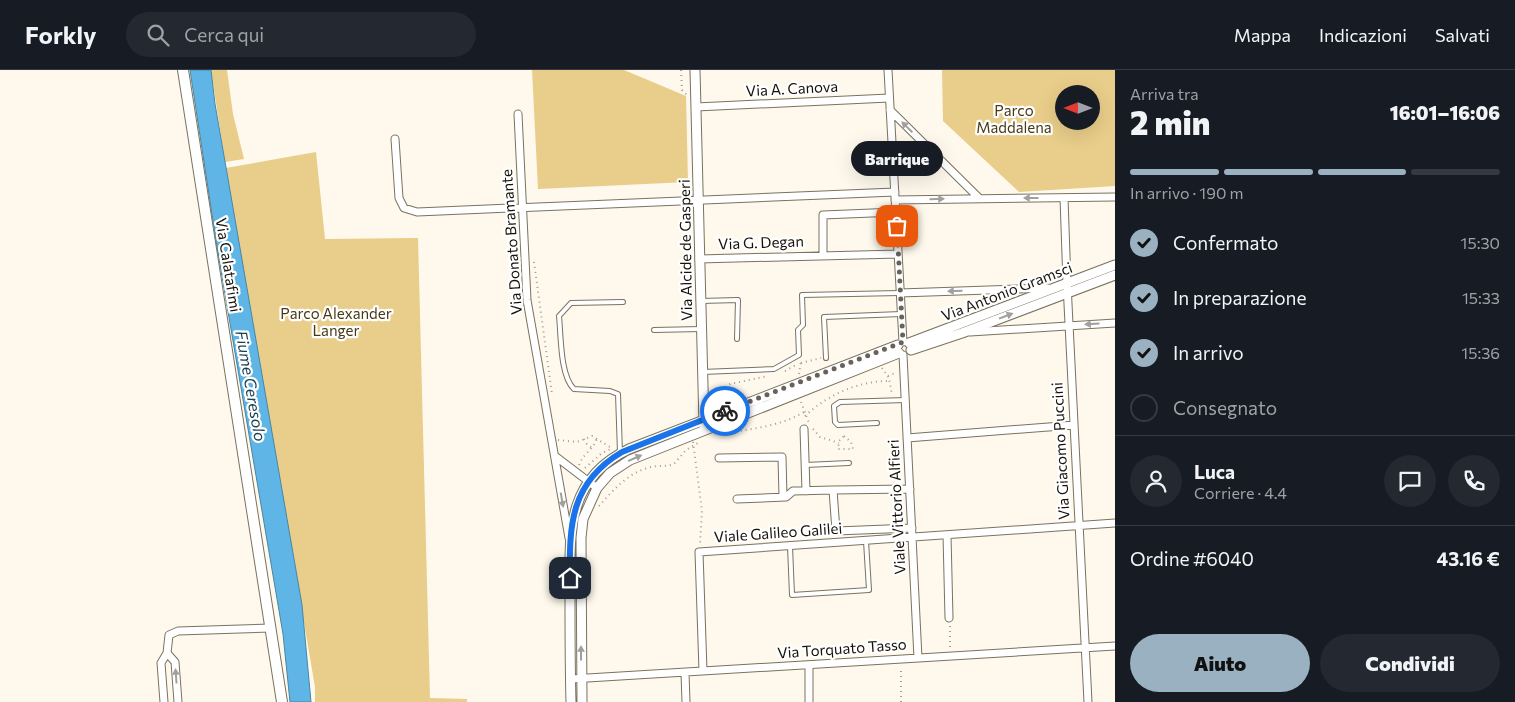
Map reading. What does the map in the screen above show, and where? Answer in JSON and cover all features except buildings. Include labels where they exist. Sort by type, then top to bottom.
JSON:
[{"type":"main road","name":"Via Calatafimi","points":[[183,70],[282,702]]},
{"type":"street","name":"Via Alcide de Gasperi","points":[[695,70],[704,424]]},
{"type":"street","name":"Viale Vittorio Alfieri","points":[[888,70],[904,348],[918,658]]},
{"type":"street","name":"Via A. Canova","points":[[696,107],[889,98]]},
{"type":"street","points":[[890,110],[979,198]]},
{"type":"street","name":"Via Donato Bramante","points":[[518,114],[527,300],[570,543],[571,702]]},
{"type":"street","points":[[394,139],[399,198],[404,208],[417,212],[895,192]]},
{"type":"street","points":[[895,200],[1115,197]]},
{"type":"street","name":"Via Giacomo Puccini","points":[[1064,198],[1088,702]]},
{"type":"street","name":"Via G. Degan","points":[[824,255],[823,215],[896,212]]},
{"type":"street","name":"Via G. Degan","points":[[700,258],[898,254]]},
{"type":"street","name":"Via Antonio Gramsci","points":[[798,388],[876,362],[904,348],[962,333],[1067,289],[1115,265]]},
{"type":"street","name":"Via Antonio Gramsci","points":[[570,543],[575,507],[588,481],[620,449],[704,424],[1056,288],[1067,289],[1115,275]]},
{"type":"street","points":[[900,293],[1056,288]]},
{"type":"street","points":[[962,333],[1115,323]]},
{"type":"street","name":"Via Antonio Gramsci","points":[[581,679],[581,538],[586,508],[597,488],[610,473],[630,460],[693,434],[704,424]]},
{"type":"street","points":[[907,438],[1074,425]]},
{"type":"street","points":[[804,429],[806,491]]},
{"type":"street","points":[[555,456],[577,469],[597,488]]},
{"type":"street","points":[[719,458],[782,457],[783,497]]},
{"type":"street","points":[[737,499],[783,497],[793,491],[910,489]]},
{"type":"street","points":[[833,490],[836,531],[912,528]]},
{"type":"street","name":"Viale Galileo Galilei","points":[[703,671],[699,552],[1115,523]]},
{"type":"street","points":[[948,535],[949,618]]},
{"type":"street","points":[[164,702],[161,663],[167,654],[169,635],[178,630],[271,628]]},
{"type":"street","name":"Via Torquato Tasso","points":[[570,680],[1115,646]]},
{"type":"street","points":[[167,654],[175,662],[178,702]]},
{"type":"street","points":[[809,665],[809,702]]},
{"type":"street","points":[[685,672],[686,702]]},
{"type":"street","points":[[581,679],[582,702]]},
{"type":"lane","points":[[702,372],[774,369],[799,355],[798,330],[803,325],[802,296],[900,293]]},
{"type":"lane","points":[[701,301],[738,300],[737,339]]},
{"type":"lane","points":[[620,449],[618,394],[610,391],[574,389],[571,386],[565,372],[559,316],[571,303],[622,302]]},
{"type":"lane","points":[[826,358],[824,318],[902,314]]},
{"type":"lane","points":[[654,330],[701,329]]},
{"type":"lane","points":[[876,423],[838,425],[835,422],[834,406],[840,402],[906,400]]},
{"type":"lane","points":[[805,465],[849,463]]},
{"type":"lane","points":[[790,546],[792,595],[869,590],[866,541]]},
{"type":"path","points":[[534,262],[553,401]]},
{"type":"path","points":[[799,355],[801,361],[798,388],[805,416],[820,437],[839,443]]},
{"type":"path","points":[[780,372],[801,361],[826,358]]},
{"type":"path","points":[[876,362],[887,374],[892,390],[891,400]]},
{"type":"path","points":[[703,403],[720,396],[730,384],[773,374]]},
{"type":"path","points":[[805,416],[822,401],[841,392],[874,381],[889,380]]},
{"type":"path","points":[[717,435],[782,422],[804,412]]},
{"type":"path","points":[[693,434],[702,526],[699,552]]},
{"type":"path","points":[[844,436],[851,442],[852,449],[838,449],[839,443],[844,436]]},
{"type":"path","points":[[560,446],[558,440],[577,442],[584,438],[597,437],[611,448],[620,449]]},
{"type":"path","points":[[577,469],[582,457],[592,448],[597,437]]},
{"type":"path","points":[[584,438],[592,448]]},
{"type":"path","points":[[596,509],[610,493],[635,473],[650,467],[674,464],[681,454],[703,441]]},
{"type":"path","points":[[577,469],[587,468],[602,453],[611,448]]},
{"type":"path","points":[[575,463],[577,469]]},
{"type":"path","points":[[949,618],[950,656]]},
{"type":"path","points":[[901,702],[902,659]]},
{"type":"green space","points":[[211,70],[227,70],[233,114],[244,159],[225,162]]},
{"type":"green space","points":[[532,70],[624,70],[686,96],[688,182],[538,189]]},
{"type":"green space","name":"Parco Maddalena","points":[[942,70],[1115,70],[1115,186],[1019,192],[943,121]]},
{"type":"green space","name":"Parco Alexander Langer","points":[[316,152],[325,239],[418,238],[430,698],[467,699],[467,702],[315,702],[315,687],[226,168]]},
{"type":"water","name":"Fiume Ceresolo","points":[[190,70],[211,70],[215,104],[302,605],[311,702],[290,702],[283,634],[217,247]]},
{"type":"way so far","points":[[725,411],[903,342],[897,226]]},
{"type":"place","name":"Barrique","points":[[897,226]]},
{"type":"route","points":[[570,578],[570,537],[573,516],[575,507],[588,481],[608,461],[622,452],[725,411]]}]
